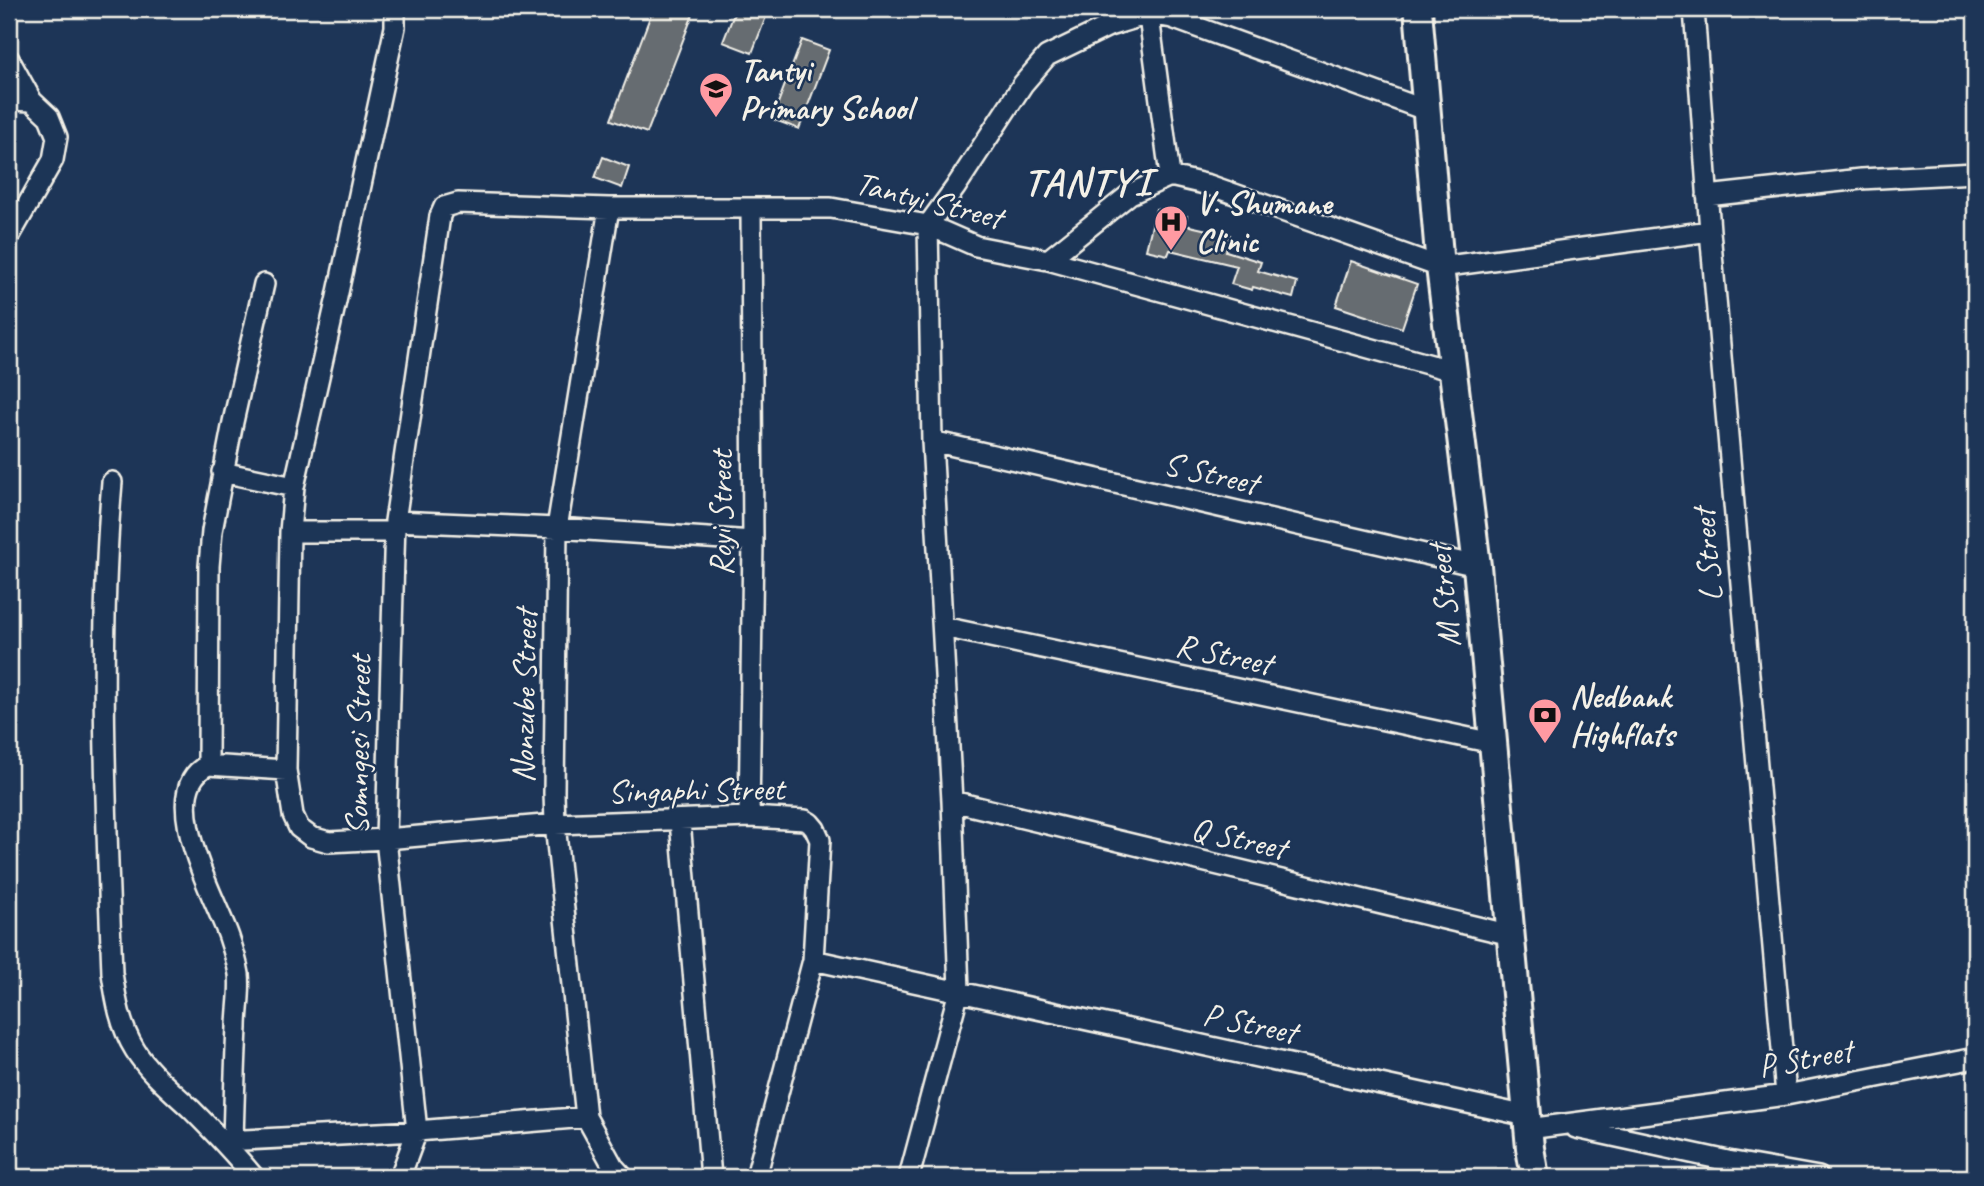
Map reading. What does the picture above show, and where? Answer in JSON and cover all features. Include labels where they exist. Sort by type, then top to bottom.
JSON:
[{"type":"street","name":"Singaphi Street","points":[[395,9],[389,54],[294,487],[290,532],[286,770],[293,815],[299,828],[311,837],[329,842],[555,824],[749,817],[805,820],[810,823],[820,840],[813,960],[755,1177]]},
{"type":"street","name":"M Street","points":[[1419,9],[1440,267],[1477,566],[1528,1131],[1535,1177]]},
{"type":"street","name":"L Street","points":[[1694,9],[1707,196],[1786,1095]]},
{"type":"street","points":[[909,1177],[959,991],[953,802],[932,441],[928,225],[1023,84],[1047,56],[1109,26],[1149,11],[1428,111]]},
{"type":"street","points":[[1149,11],[1170,176]]},
{"type":"street","points":[[9,59],[32,101],[49,117],[57,137],[49,169],[9,237]]},
{"type":"street","points":[[9,100],[32,101]]},
{"type":"street","points":[[1707,196],[1861,178],[1975,173]]},
{"type":"street","points":[[1048,260],[1130,194],[1170,176],[1209,185],[1440,267],[1710,231]]},
{"type":"street","name":"Tantyi Street","points":[[458,203],[609,208],[831,208],[928,225],[976,246],[1048,260],[1453,371]]},
{"type":"street","name":"Somngesi Street","points":[[417,1131],[386,839],[395,527],[440,216],[444,207],[458,203]]},
{"type":"street","name":"Nonzube Street","points":[[609,208],[557,528],[555,824],[586,1117],[613,1166],[623,1177]]},
{"type":"street","name":"Royi Street","points":[[749,817],[753,541],[751,209]]},
{"type":"street","points":[[208,765],[209,566],[212,531],[222,472],[264,284]]},
{"type":"street","name":"S Street","points":[[932,441],[1477,566]]},
{"type":"street","points":[[222,472],[294,487]]},
{"type":"street","points":[[112,482],[106,548],[105,785],[115,998],[122,1023],[134,1049],[146,1066],[228,1141],[254,1177]]},
{"type":"street","points":[[290,532],[395,527],[557,528],[753,541]]},
{"type":"street","name":"R Street","points":[[943,627],[1493,743]]},
{"type":"street","points":[[228,1141],[239,974],[229,939],[193,847],[185,812],[192,779],[199,769],[208,765],[286,770]]},
{"type":"street","name":"Q Street","points":[[953,802],[1511,935]]},
{"type":"street","points":[[680,821],[711,1177]]},
{"type":"street","name":"P Street","points":[[813,960],[959,991],[1528,1131],[1786,1095],[1975,1058]]},
{"type":"street","points":[[228,1141],[417,1131],[586,1117]]},
{"type":"street","name":"P Street","points":[[1561,1125],[1728,1161],[1819,1177]]},
{"type":"street","points":[[400,1177],[417,1131]]},
{"type":"street","points":[[1521,1177],[1528,1131]]},
{"type":"building","points":[[653,9],[695,9],[647,133],[611,120]]},
{"type":"building","points":[[736,9],[769,9],[752,53],[723,42]]},
{"type":"building","points":[[802,40],[829,50],[799,129],[772,119]]},
{"type":"building","points":[[603,157],[629,167],[622,188],[595,178]]},
{"type":"building","points":[[1156,209],[1187,216],[1185,225],[1230,235],[1226,251],[1261,262],[1258,271],[1297,282],[1293,298],[1231,284],[1237,266],[1170,250],[1168,255],[1146,250]]},
{"type":"building","points":[[1351,261],[1417,284],[1402,328],[1336,306]]},
{"type":"place","name":"Tantyi Primary School","points":[[716,119]]},
{"type":"place","name":"V. Shumane Clinic","points":[[1171,252]]},
{"type":"place","name":"Nedbank Highflats","points":[[1545,745]]},
{"type":"district","name":"TANTYI","points":[[1088,182]]}]
